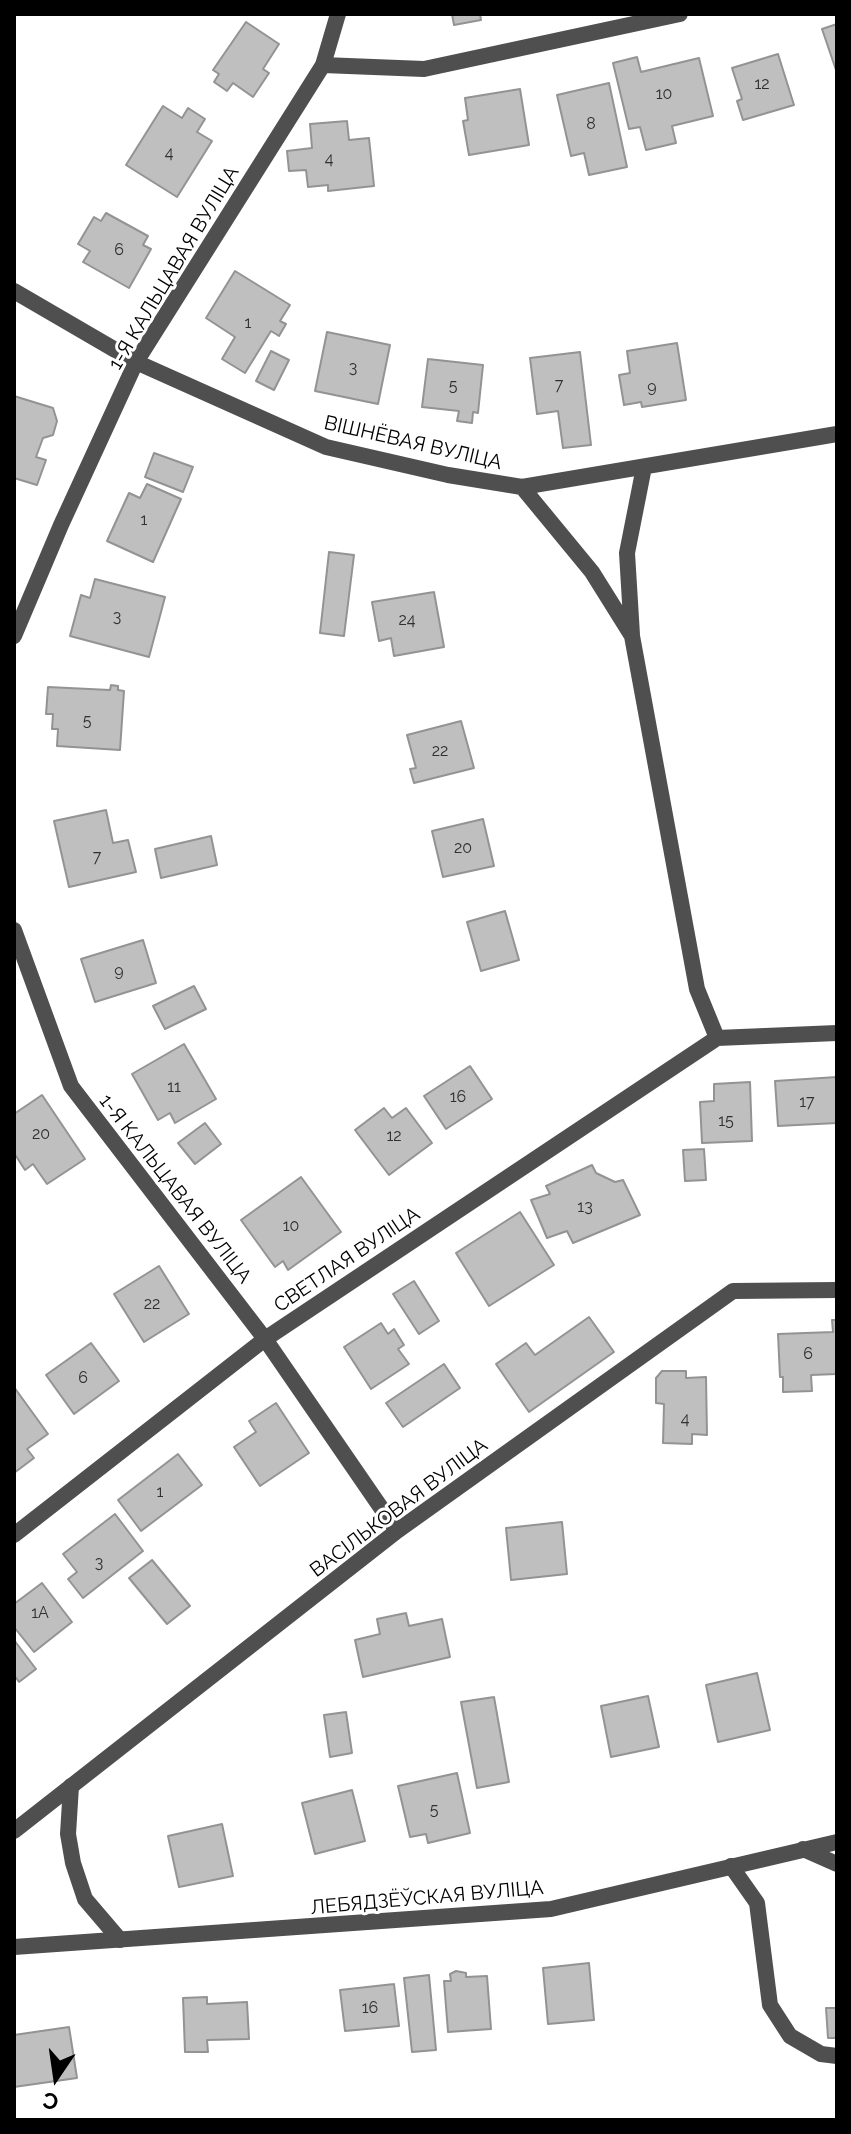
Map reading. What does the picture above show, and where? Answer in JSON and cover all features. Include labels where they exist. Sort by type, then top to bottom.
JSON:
[{"type":"street","name":"1-Я КАЛЬЦАВАЯ ВУЛІЦА","points":[[14,636],[136,362],[323,65],[338,14]]},
{"type":"street","points":[[323,65],[424,69],[680,14]]},
{"type":"street","name":"ВІШНЁВАЯ ВУЛІЦА","points":[[14,291],[136,362],[326,447],[448,475],[522,487],[837,434]]},
{"type":"street","points":[[644,467],[627,553],[632,636],[697,989],[717,1038],[837,1033]]},
{"type":"street","points":[[522,487],[592,572],[632,636]]},
{"type":"street","name":"1-Я КАЛЬЦАВАЯ ВУЛІЦА","points":[[14,930],[71,1086],[265,1339],[397,1531]]},
{"type":"street","name":"СВЕТЛАЯ ВУЛІЦА","points":[[14,1535],[265,1339],[717,1038]]},
{"type":"street","name":"ВАСІЛЬКОВАЯ ВУЛІЦА","points":[[14,1831],[397,1531],[733,1291],[837,1290]]},
{"type":"street","points":[[71,1786],[68,1834],[73,1863],[85,1899],[120,1940]]},
{"type":"street","name":"ЛЕБЯДЗЁЎСКАЯ ВУЛІЦА","points":[[14,1947],[551,1909],[837,1842]]},
{"type":"street","points":[[803,1849],[837,1864]]},
{"type":"street","points":[[731,1866],[757,1903],[770,2005],[790,2036],[821,2054],[837,2056]]},
{"type":"building","points":[[452,14],[480,14],[481,20],[454,25]]},
{"type":"building","points":[[246,22],[279,44],[263,69],[269,73],[253,97],[233,83],[227,91],[214,82],[219,74],[213,70]]},
{"type":"building","points":[[837,24],[837,73],[822,29]]},
{"type":"building","points":[[778,54],[794,105],[743,120],[737,101],[742,99],[732,68]]},
{"type":"building","points":[[637,57],[641,72],[699,58],[713,116],[672,126],[676,143],[646,150],[640,127],[629,129],[613,63]]},
{"type":"building","points":[[609,83],[627,167],[589,175],[584,153],[571,156],[557,95]]},
{"type":"building","points":[[520,89],[529,145],[469,155],[463,121],[468,120],[465,98]]},
{"type":"building","points":[[163,106],[182,118],[188,108],[205,119],[197,132],[212,141],[177,197],[126,165]]},
{"type":"building","points":[[347,121],[349,140],[369,138],[374,186],[328,191],[328,185],[308,187],[306,170],[289,171],[287,151],[312,148],[310,124]]},
{"type":"building","points":[[106,213],[148,236],[143,245],[151,249],[129,288],[83,262],[90,251],[78,244],[94,217],[101,221]]},
{"type":"building","points":[[235,271],[290,305],[280,321],[286,324],[279,336],[271,331],[245,373],[222,359],[235,337],[206,318]]},
{"type":"building","points":[[327,332],[390,345],[378,404],[315,391]]},
{"type":"building","points":[[677,343],[686,400],[642,407],[641,402],[624,405],[619,375],[630,373],[627,351]]},
{"type":"building","points":[[271,351],[289,360],[274,390],[256,381]]},
{"type":"building","points":[[580,352],[591,445],[563,448],[558,411],[537,414],[530,358]]},
{"type":"building","points":[[428,359],[483,365],[478,413],[473,412],[472,423],[457,421],[459,411],[422,407]]},
{"type":"building","points":[[14,396],[53,408],[57,421],[53,435],[43,438],[36,457],[46,460],[37,485],[14,478]]},
{"type":"building","points":[[154,453],[193,467],[183,492],[145,477]]},
{"type":"building","points":[[147,484],[181,499],[153,562],[107,541],[129,493],[140,498]]},
{"type":"building","points":[[329,552],[354,555],[344,636],[320,633]]},
{"type":"building","points":[[95,579],[165,597],[149,657],[70,636],[81,595],[90,598]]},
{"type":"building","points":[[434,592],[444,647],[394,656],[391,638],[379,641],[372,602]]},
{"type":"building","points":[[111,685],[124,691],[120,750],[57,746],[58,729],[52,729],[53,714],[46,714],[48,687],[110,690]]},
{"type":"building","points":[[461,721],[474,768],[414,783],[410,769],[416,768],[407,735]]},
{"type":"building","points":[[106,810],[113,843],[128,840],[136,872],[69,887],[54,821]]},
{"type":"building","points":[[483,819],[494,866],[443,877],[432,831]]},
{"type":"building","points":[[211,836],[217,865],[161,878],[155,849]]},
{"type":"building","points":[[505,911],[519,960],[481,971],[467,922]]},
{"type":"building","points":[[143,940],[156,983],[95,1002],[81,959]]},
{"type":"building","points":[[194,986],[206,1009],[165,1029],[153,1006]]},
{"type":"building","points":[[184,1044],[216,1099],[175,1123],[170,1113],[158,1120],[132,1074]]},
{"type":"building","points":[[470,1066],[492,1099],[446,1129],[424,1096]]},
{"type":"building","points":[[837,1077],[837,1123],[778,1126],[775,1081]]},
{"type":"building","points":[[750,1082],[752,1141],[702,1143],[700,1102],[714,1101],[714,1084]]},
{"type":"building","points":[[42,1095],[85,1159],[47,1184],[33,1164],[25,1170],[14,1153],[14,1114]]},
{"type":"building","points":[[384,1108],[392,1118],[406,1108],[432,1143],[389,1175],[355,1130]]},
{"type":"building","points":[[205,1123],[221,1144],[195,1164],[178,1143]]},
{"type":"building","points":[[704,1149],[706,1180],[685,1181],[683,1150]]},
{"type":"building","points":[[592,1165],[596,1173],[615,1182],[623,1180],[640,1215],[573,1243],[567,1231],[547,1238],[531,1200],[550,1194],[546,1186]]},
{"type":"building","points":[[301,1177],[341,1232],[288,1270],[283,1261],[275,1267],[241,1220]]},
{"type":"building","points":[[520,1212],[554,1265],[489,1306],[456,1253]]},
{"type":"building","points":[[159,1266],[189,1314],[144,1342],[114,1294]]},
{"type":"building","points":[[414,1281],[439,1321],[419,1334],[393,1294]]},
{"type":"building","points":[[589,1317],[614,1352],[529,1412],[496,1364],[526,1343],[535,1355]]},
{"type":"building","points":[[832,1320],[837,1320],[837,1374],[811,1375],[812,1391],[783,1392],[778,1334],[833,1332]]},
{"type":"building","points":[[381,1323],[388,1334],[394,1329],[404,1345],[398,1349],[409,1364],[371,1389],[344,1347]]},
{"type":"building","points":[[91,1343],[119,1381],[74,1414],[46,1375]]},
{"type":"building","points":[[444,1364],[460,1388],[403,1427],[386,1403]]},
{"type":"building","points":[[662,1371],[686,1371],[686,1378],[706,1377],[707,1435],[692,1434],[692,1444],[663,1443],[664,1404],[656,1403],[656,1378]]},
{"type":"building","points":[[14,1387],[48,1434],[27,1449],[34,1458],[14,1473]]},
{"type":"building","points":[[276,1403],[309,1453],[260,1486],[234,1447],[256,1432],[249,1421]]},
{"type":"building","points":[[178,1454],[202,1485],[141,1531],[118,1500]]},
{"type":"building","points":[[115,1514],[143,1551],[83,1598],[68,1579],[77,1572],[63,1554]]},
{"type":"building","points":[[562,1522],[567,1574],[511,1580],[506,1528]]},
{"type":"building","points":[[152,1560],[190,1606],[167,1624],[129,1578]]},
{"type":"building","points":[[42,1583],[72,1622],[34,1652],[14,1627],[14,1604]]},
{"type":"building","points":[[406,1613],[409,1626],[442,1619],[450,1657],[363,1677],[355,1640],[380,1634],[377,1619]]},
{"type":"building","points":[[14,1640],[36,1669],[19,1682],[14,1675]]},
{"type":"building","points":[[757,1673],[770,1730],[718,1742],[706,1685]]},
{"type":"building","points":[[648,1696],[659,1747],[611,1757],[601,1706]]},
{"type":"building","points":[[494,1697],[509,1782],[477,1788],[461,1702]]},
{"type":"building","points":[[346,1712],[352,1753],[330,1757],[324,1715]]},
{"type":"building","points":[[457,1773],[470,1833],[428,1843],[426,1834],[410,1837],[398,1786]]},
{"type":"building","points":[[352,1790],[365,1841],[315,1854],[302,1803]]},
{"type":"building","points":[[222,1824],[233,1876],[179,1887],[168,1836]]},
{"type":"building","points":[[589,1963],[594,2020],[548,2024],[543,1968]]},
{"type":"building","points":[[456,1971],[466,1973],[466,1977],[487,1976],[491,2029],[448,2032],[444,1981],[451,1981],[450,1974]]},
{"type":"building","points":[[429,1975],[436,2050],[412,2052],[404,1978]]},
{"type":"building","points":[[394,1984],[399,2026],[345,2031],[340,1990]]},
{"type":"building","points":[[207,1997],[207,2004],[247,2002],[249,2039],[207,2040],[208,2052],[185,2052],[183,1998]]},
{"type":"building","points":[[826,2008],[837,2008],[837,2038],[828,2038]]},
{"type":"building","points":[[69,2027],[77,2078],[14,2087],[14,2035]]}]
